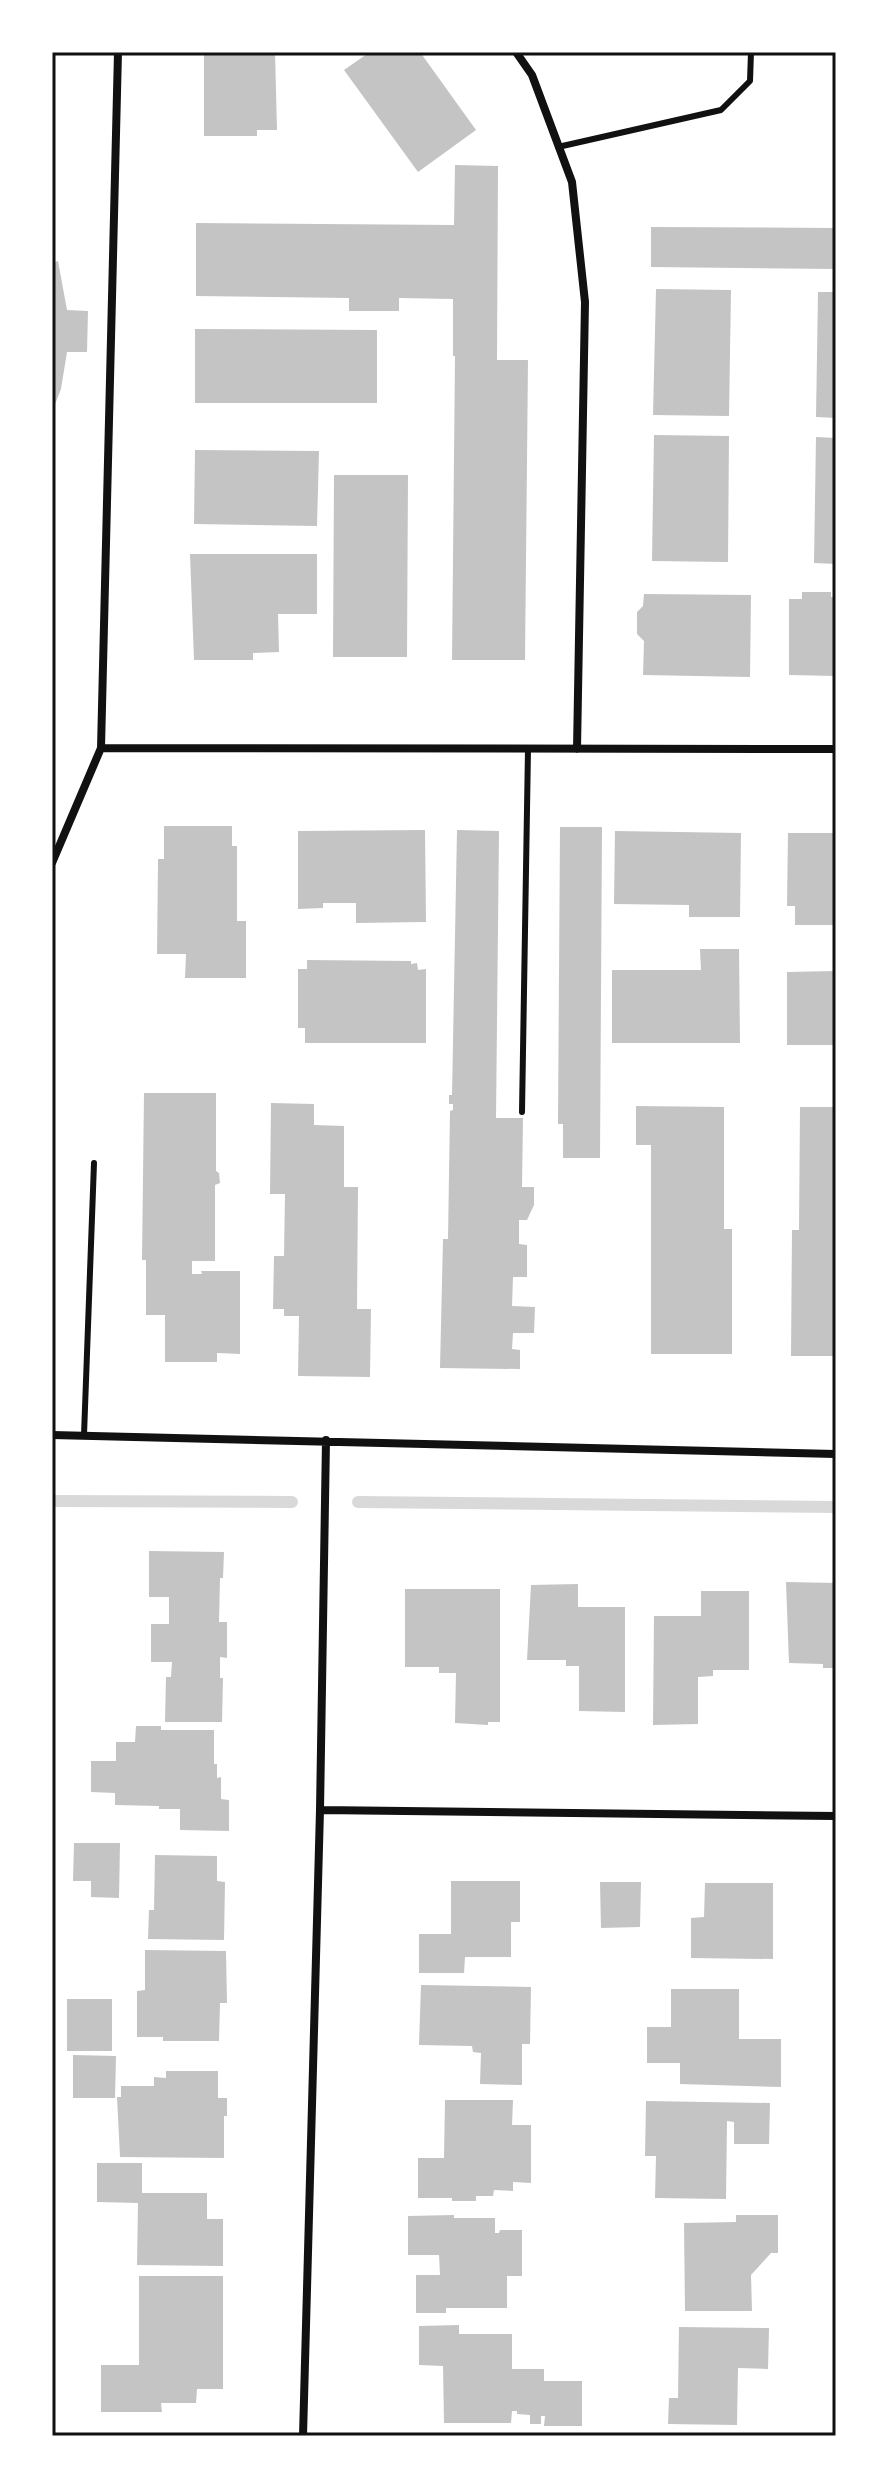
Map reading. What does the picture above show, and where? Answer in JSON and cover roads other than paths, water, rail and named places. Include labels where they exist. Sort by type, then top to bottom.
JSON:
[{"type":"street","points":[[52,863],[101,748],[118,52]]},
{"type":"street","points":[[516,52],[532,75],[572,182],[585,302],[577,749]]},
{"type":"street","points":[[101,748],[836,749]]},
{"type":"street","points":[[52,1435],[836,1454]]},
{"type":"street","points":[[303,2436],[320,1810],[326,1440]]},
{"type":"street","points":[[320,1810],[836,1816]]},
{"type":"lane","points":[[558,147],[721,110],[750,81],[751,52]]},
{"type":"lane","points":[[522,1112],[528,749]]},
{"type":"lane","points":[[84,1435],[94,1163]]},
{"type":"waterway","points":[[52,1501],[292,1502]]},
{"type":"waterway","points":[[358,1502],[836,1507]]}]
